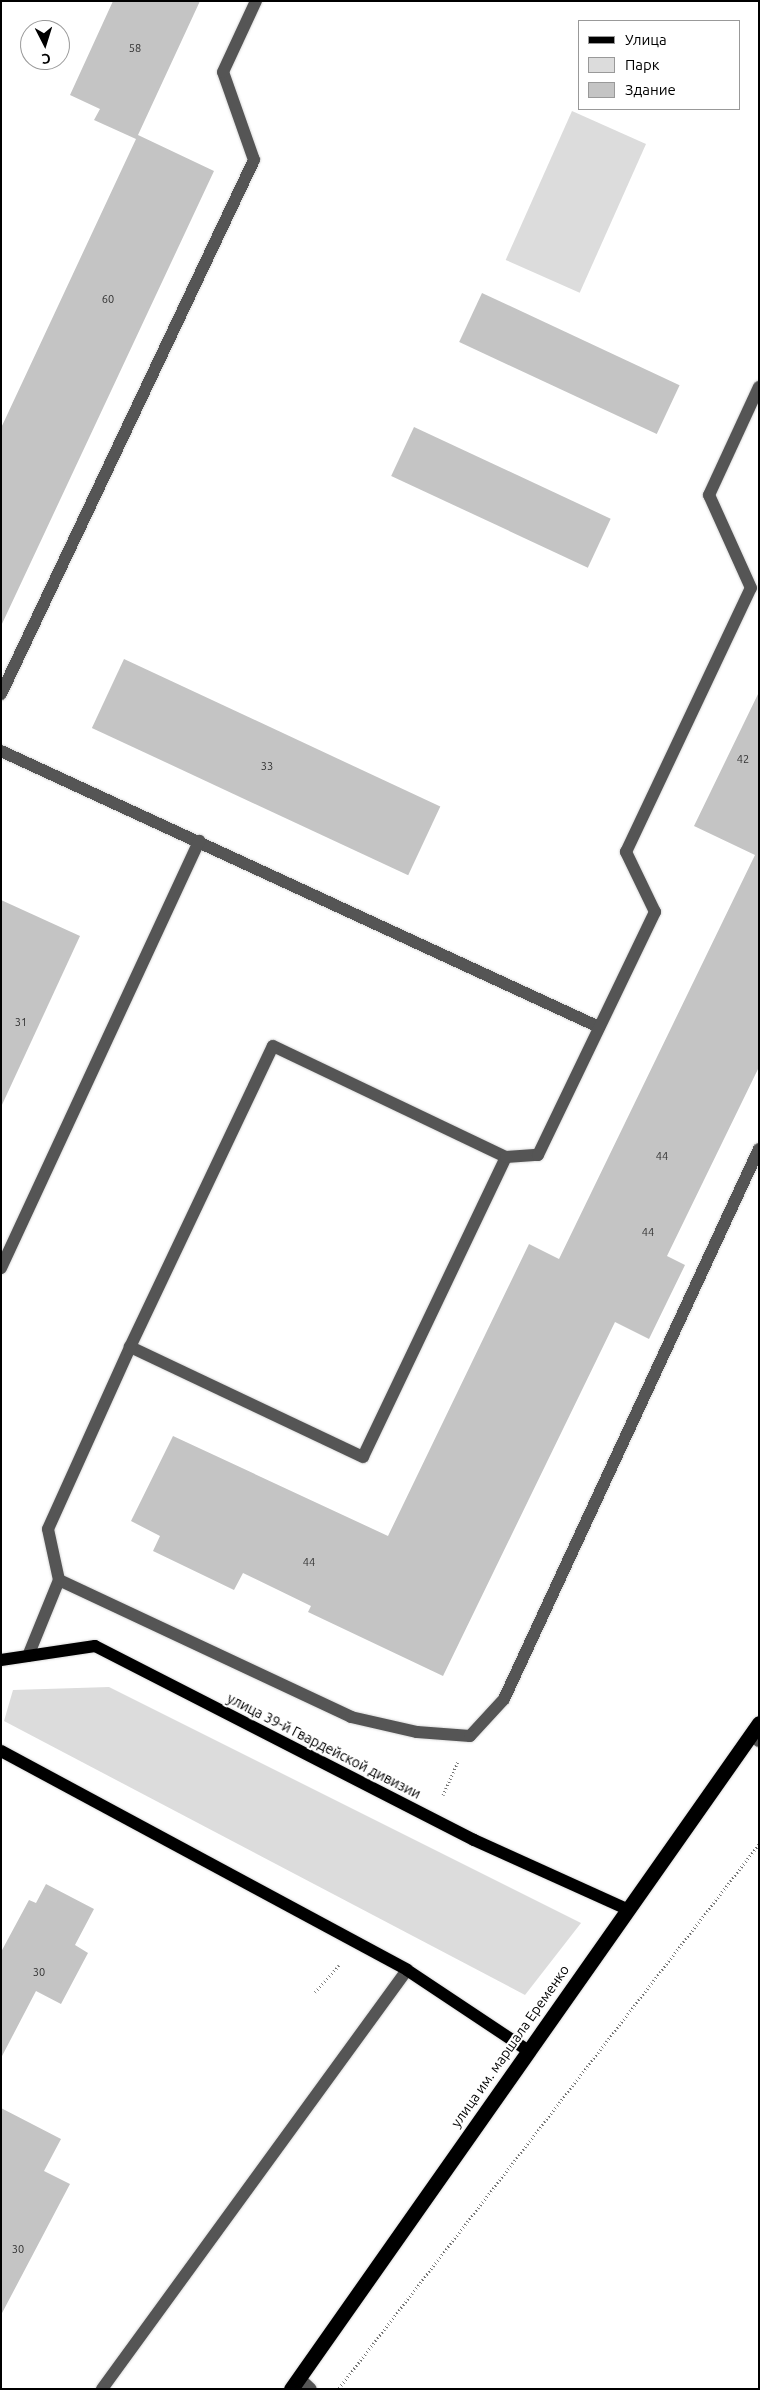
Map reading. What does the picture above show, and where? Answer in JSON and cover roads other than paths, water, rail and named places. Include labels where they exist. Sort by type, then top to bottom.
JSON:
[{"type":"highway","name":"улица им. маршала Еременко","points":[[295,2383],[526,2049],[756,1733]]},
{"type":"main road","name":"улица 39-й Гвардейской дивизии","points":[[1,1660],[95,1646],[474,1840],[627,1909]]},
{"type":"main road","points":[[1,1751],[407,1970],[526,2049]]},
{"type":"street","points":[[1,694],[254,160],[223,72],[256,1]]},
{"type":"street","points":[[28,1656],[59,1580],[48,1530],[130,1346],[273,1046],[506,1157],[538,1155],[655,912],[626,852],[752,588],[709,495],[759,387]]},
{"type":"street","points":[[1,750],[599,1026]]},
{"type":"street","points":[[1,1268],[199,841]]},
{"type":"street","points":[[59,1580],[350,1717],[417,1732],[470,1736],[504,1699],[759,1149]]},
{"type":"street","points":[[130,1346],[363,1457],[506,1157]]},
{"type":"street","points":[[102,2389],[407,1970]]},
{"type":"street","points":[[295,2383],[311,2389]]}]
